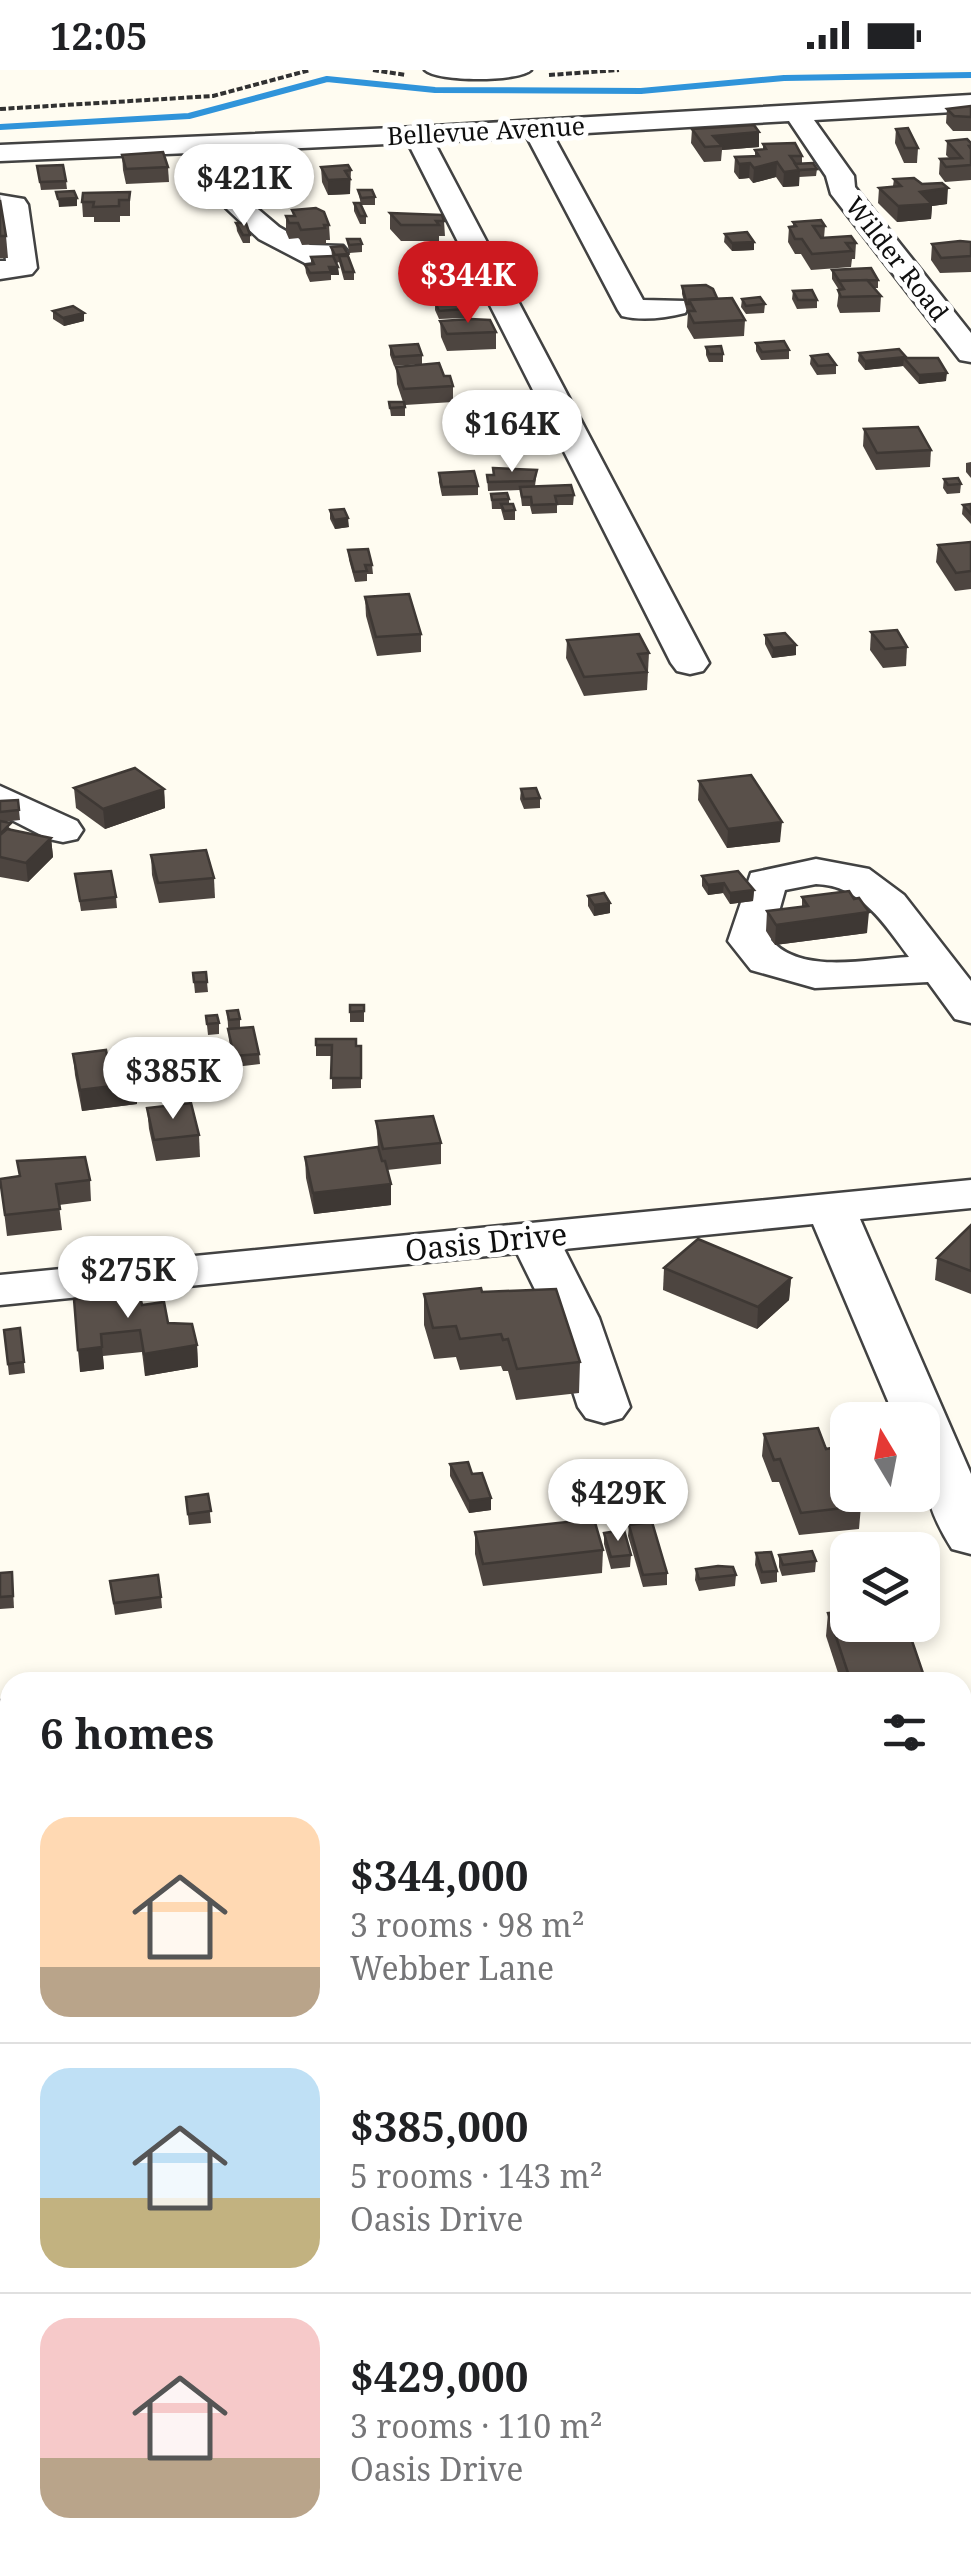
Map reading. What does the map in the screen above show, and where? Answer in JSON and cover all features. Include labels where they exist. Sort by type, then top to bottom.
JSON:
[{"type":"street","points":[[438,70],[518,70]]},
{"type":"street","name":"Bellevue Avenue","points":[[0,153],[417,135],[916,106],[966,87]]},
{"type":"street","points":[[916,106],[940,136]]},
{"type":"street","name":"Wilder Road","points":[[796,114],[840,176],[841,188],[971,353]]},
{"type":"street","points":[[536,128],[634,310],[674,307]]},
{"type":"street","points":[[417,135],[690,663]]},
{"type":"street","points":[[224,143],[240,208],[269,233],[305,254],[333,252]]},
{"type":"street","points":[[0,203],[14,204],[22,268],[0,270]]},
{"type":"street","points":[[0,798],[63,830]]},
{"type":"street","points":[[938,968],[971,1010]]},
{"type":"street","name":"Oasis Drive","points":[[0,1290],[971,1194]]},
{"type":"street","points":[[832,1209],[914,1402]]},
{"type":"street","points":[[534,1238],[574,1318],[604,1408]]},
{"type":"street","points":[[940,1463],[971,1536]]},
{"type":"path","points":[[0,110],[213,96],[310,70]]},
{"type":"building","points":[[971,106],[971,117],[954,116],[947,109]]},
{"type":"building","points":[[754,125],[759,132],[713,136],[722,146],[705,147],[692,129]]},
{"type":"building","points":[[908,128],[918,148],[905,148],[896,129]]},
{"type":"building","points":[[967,139],[971,143],[971,165],[946,167],[940,159],[962,158],[947,141]]},
{"type":"building","points":[[795,143],[802,156],[790,156],[800,170],[784,172],[777,162],[754,168],[750,163],[739,164],[735,157],[759,156],[755,150],[766,149],[763,144]]},
{"type":"building","points":[[163,152],[168,167],[126,169],[122,155]]},
{"type":"building","points":[[198,156],[210,156],[214,164],[201,165]]},
{"type":"building","points":[[813,163],[817,169],[799,170],[795,164]]},
{"type":"building","points":[[63,165],[66,181],[40,182],[37,166]]},
{"type":"building","points":[[348,165],[351,170],[345,171],[350,179],[328,180],[321,167]]},
{"type":"building","points":[[914,178],[922,184],[942,183],[948,188],[920,192],[932,204],[898,206],[879,188],[901,186],[894,179]]},
{"type":"building","points":[[358,190],[372,190],[375,197],[361,198]]},
{"type":"building","points":[[74,191],[77,198],[58,199],[56,192]]},
{"type":"building","points":[[130,192],[129,200],[119,200],[119,206],[93,207],[94,202],[82,202],[83,193]]},
{"type":"building","points":[[0,200],[6,236],[0,236]]},
{"type":"building","points":[[354,203],[360,203],[366,216],[360,216]]},
{"type":"building","points":[[316,208],[324,212],[329,225],[325,228],[301,230],[298,223],[289,223],[286,216],[295,216],[292,210]]},
{"type":"building","points":[[390,213],[442,215],[444,221],[436,221],[439,225],[401,225]]},
{"type":"building","points":[[821,220],[825,226],[813,226],[821,238],[851,236],[856,243],[846,243],[852,251],[812,254],[802,239],[795,239],[789,227],[796,226],[793,222]]},
{"type":"building","points":[[236,223],[246,223],[250,235],[243,235]]},
{"type":"building","points":[[747,232],[754,242],[732,243],[725,234]]},
{"type":"building","points":[[347,239],[360,239],[362,244],[349,245]]},
{"type":"building","points":[[971,242],[971,256],[941,258],[932,244]]},
{"type":"building","points":[[343,246],[348,254],[335,255],[331,247]]},
{"type":"building","points":[[333,256],[338,267],[329,267],[331,272],[310,273],[305,265],[314,264],[311,257]]},
{"type":"building","points":[[339,256],[348,256],[354,272],[344,272]]},
{"type":"building","points":[[871,268],[878,280],[839,281],[832,270]]},
{"type":"building","points":[[867,280],[881,296],[841,297],[838,290],[844,289],[839,281]]},
{"type":"building","points":[[706,285],[717,298],[689,300],[687,304],[682,286]]},
{"type":"building","points":[[812,290],[817,300],[798,300],[793,291]]},
{"type":"building","points":[[760,297],[765,304],[746,306],[742,299]]},
{"type":"building","points":[[732,298],[745,320],[694,323],[688,311],[695,311],[689,300]]},
{"type":"building","points":[[462,300],[466,309],[439,311],[435,302]]},
{"type":"building","points":[[73,306],[84,313],[63,318],[53,311]]},
{"type":"building","points":[[490,320],[496,332],[447,334],[440,321]]},
{"type":"building","points":[[784,341],[789,350],[762,352],[756,343]]},
{"type":"building","points":[[418,344],[422,355],[394,357],[390,346]]},
{"type":"building","points":[[721,346],[723,354],[709,354],[706,347]]},
{"type":"building","points":[[899,349],[906,357],[865,361],[859,353]]},
{"type":"building","points":[[828,354],[836,365],[818,366],[811,356]]},
{"type":"building","points":[[904,358],[938,358],[947,373],[919,375]]},
{"type":"building","points":[[439,363],[453,386],[404,389],[396,367]]},
{"type":"building","points":[[389,402],[404,402],[405,407],[390,408]]},
{"type":"building","points":[[918,427],[931,450],[877,453],[864,429]]},
{"type":"building","points":[[493,468],[537,470],[534,481],[488,482],[487,475],[494,475]]},
{"type":"building","points":[[474,471],[478,486],[442,487],[439,473]]},
{"type":"building","points":[[958,478],[961,484],[948,485],[944,479]]},
{"type":"building","points":[[571,485],[574,495],[555,496],[557,504],[532,505],[531,497],[522,497],[520,487]]},
{"type":"building","points":[[507,493],[509,499],[492,500],[491,494]]},
{"type":"building","points":[[501,504],[513,504],[515,510],[504,511]]},
{"type":"building","points":[[344,509],[348,518],[334,520],[330,510]]},
{"type":"building","points":[[971,542],[971,571],[956,573],[938,545]]},
{"type":"building","points":[[368,549],[372,565],[365,565],[367,571],[354,572],[348,550]]},
{"type":"building","points":[[409,594],[421,634],[376,637],[365,597]]},
{"type":"building","points":[[897,630],[907,647],[885,649],[871,632]]},
{"type":"building","points":[[785,633],[796,645],[773,648],[765,635]]},
{"type":"building","points":[[639,634],[649,653],[638,654],[647,672],[584,677],[567,640]]},
{"type":"building","points":[[135,768],[164,789],[103,809],[74,788]]},
{"type":"building","points":[[751,775],[782,822],[728,829],[699,781]]},
{"type":"building","points":[[536,788],[540,798],[524,799],[521,789]]},
{"type":"building","points":[[18,800],[19,810],[0,812],[0,801]]},
{"type":"building","points":[[0,821],[11,823],[0,834]]},
{"type":"building","points":[[7,829],[51,838],[26,863],[0,857],[0,835]]},
{"type":"building","points":[[206,850],[214,878],[158,883],[151,855]]},
{"type":"building","points":[[111,871],[116,897],[80,901],[75,874]]},
{"type":"building","points":[[738,871],[754,890],[730,893],[724,883],[708,885],[702,876]]},
{"type":"building","points":[[849,891],[869,912],[776,925],[767,911],[808,906],[802,897]]},
{"type":"building","points":[[604,893],[610,903],[594,905],[588,896]]},
{"type":"building","points":[[206,972],[207,982],[194,982],[193,973]]},
{"type":"building","points":[[350,1005],[364,1005],[364,1011],[350,1012]]},
{"type":"building","points":[[238,1010],[240,1019],[229,1020],[227,1011]]},
{"type":"building","points":[[217,1015],[219,1023],[207,1024],[206,1016]]},
{"type":"building","points":[[253,1027],[259,1054],[234,1056],[228,1029]]},
{"type":"building","points":[[316,1039],[356,1039],[356,1046],[361,1046],[361,1078],[331,1078],[332,1045],[316,1045]]},
{"type":"building","points":[[217,1044],[221,1054],[208,1056],[205,1045]]},
{"type":"building","points":[[106,1050],[110,1072],[132,1069],[136,1083],[80,1090],[73,1054]]},
{"type":"building","points":[[191,1103],[199,1135],[154,1140],[147,1108]]},
{"type":"building","points":[[433,1116],[441,1143],[383,1149],[376,1121]]},
{"type":"building","points":[[378,1147],[391,1184],[313,1193],[305,1157]]},
{"type":"building","points":[[85,1157],[90,1180],[56,1184],[60,1209],[5,1215],[0,1179],[20,1176],[17,1161]]},
{"type":"building","points":[[971,1225],[971,1271],[937,1258]]},
{"type":"building","points":[[698,1239],[791,1278],[758,1307],[664,1268]]},
{"type":"building","points":[[138,1287],[142,1305],[164,1302],[168,1323],[192,1324],[197,1345],[144,1354],[140,1330],[101,1334],[102,1347],[78,1350],[74,1299],[89,1298],[87,1290]]},
{"type":"building","points":[[481,1288],[482,1292],[556,1289],[580,1362],[517,1369],[508,1339],[503,1340],[501,1334],[460,1339],[456,1326],[433,1328],[424,1294]]},
{"type":"building","points":[[20,1328],[24,1362],[8,1364],[4,1330]]},
{"type":"building","points":[[818,1428],[826,1449],[830,1448],[830,1510],[801,1513],[780,1459],[774,1460],[764,1434]]},
{"type":"building","points":[[468,1462],[472,1474],[482,1473],[491,1498],[469,1501],[450,1464]]},
{"type":"building","points":[[208,1494],[211,1511],[188,1514],[186,1497]]},
{"type":"building","points":[[594,1519],[603,1550],[483,1564],[475,1532]]},
{"type":"building","points":[[652,1522],[667,1573],[643,1575],[629,1525]]},
{"type":"building","points":[[624,1530],[631,1555],[611,1557],[604,1533]]},
{"type":"building","points":[[812,1551],[816,1561],[783,1565],[779,1555]]},
{"type":"building","points":[[771,1552],[777,1571],[762,1572],[756,1553]]},
{"type":"building","points":[[733,1567],[736,1575],[699,1579],[696,1569]]},
{"type":"building","points":[[12,1572],[13,1596],[0,1597],[0,1573]]},
{"type":"building","points":[[158,1575],[161,1597],[114,1603],[110,1581]]},
{"type":"building","points":[[838,1642],[912,1642],[923,1672],[848,1672]]},
{"type":"waterway","points":[[0,127],[189,116],[327,79],[435,90],[641,91],[784,78],[971,75]]}]
